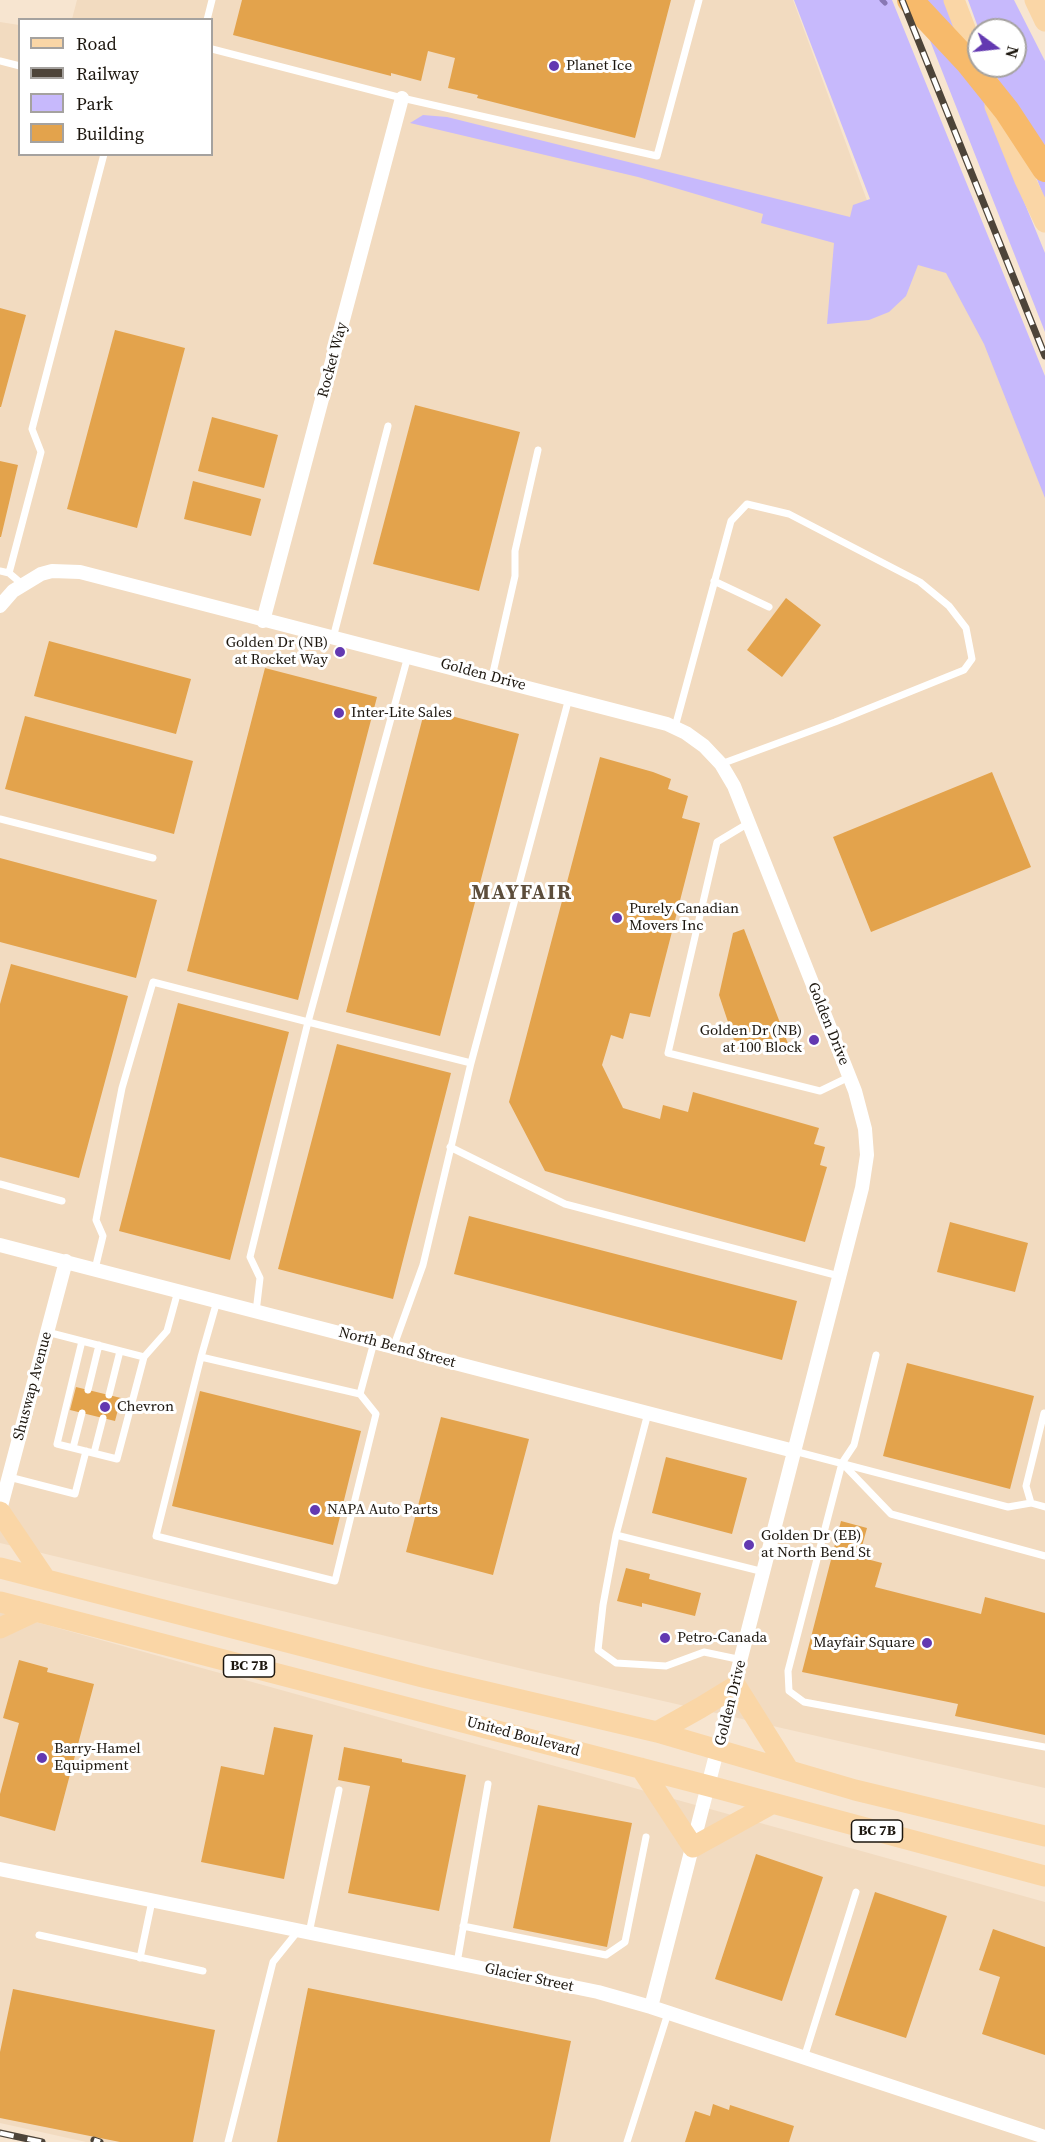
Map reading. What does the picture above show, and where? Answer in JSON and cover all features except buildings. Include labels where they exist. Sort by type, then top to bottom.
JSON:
[{"type":"highway","points":[[910,0],[967,61],[1007,111],[1045,169]]},
{"type":"main road","points":[[954,0],[967,34]]},
{"type":"main road","points":[[1035,0],[1045,21]]},
{"type":"main road","points":[[984,78],[1025,180],[1045,222]]},
{"type":"main road","points":[[0,1511],[46,1580]]},
{"type":"main road","name":"BC 7B","points":[[0,1568],[423,1677],[657,1732],[855,1790],[1045,1836]]},
{"type":"main road","name":"United Boulevard","points":[[0,1602],[641,1768],[1045,1876]]},
{"type":"main road","points":[[0,1628],[36,1611]]},
{"type":"main road","points":[[657,1732],[736,1686],[788,1769]]},
{"type":"main road","points":[[641,1768],[693,1847],[773,1803]]},
{"type":"street","name":"Rocket Way","points":[[263,621],[402,98]]},
{"type":"street","name":"Golden Drive","points":[[22,584],[52,571],[80,572],[263,621],[492,677],[675,727],[704,746],[721,764],[734,786],[747,824],[849,1077],[864,1123],[867,1155],[862,1188],[736,1686],[651,2007]]},
{"type":"street","points":[[0,606],[22,584]]},
{"type":"street","name":"North Bend Street","points":[[0,1245],[794,1451]]},
{"type":"street","name":"Shuswap Avenue","points":[[0,1511],[66,1261]]},
{"type":"street","name":"Glacier Street","points":[[0,1869],[598,1992],[651,2007],[1045,2137]]},
{"type":"lane","points":[[208,18],[212,0]]},
{"type":"lane","points":[[213,49],[402,98],[657,156],[699,0]]},
{"type":"lane","points":[[0,61],[18,66]]},
{"type":"lane","points":[[9,573],[41,452],[32,429],[103,156]]},
{"type":"lane","points":[[333,638],[388,426]]},
{"type":"lane","points":[[492,677],[515,576],[515,551],[538,450]]},
{"type":"lane","points":[[675,727],[731,521],[747,504],[789,514],[920,582],[949,606],[966,628],[972,659],[964,670],[721,764]]},
{"type":"lane","points":[[0,571],[9,573],[22,584]]},
{"type":"lane","points":[[714,581],[769,607]]},
{"type":"lane","points":[[256,1312],[260,1278],[250,1257],[308,1023],[408,656]]},
{"type":"lane","points":[[393,1348],[423,1265],[471,1063],[569,698]]},
{"type":"lane","points":[[0,819],[153,858]]},
{"type":"lane","points":[[747,824],[717,842],[668,1053],[820,1091],[849,1077]]},
{"type":"lane","points":[[95,1269],[103,1236],[96,1220],[122,1088],[153,982],[471,1063]]},
{"type":"lane","points":[[450,1147],[565,1204],[839,1276]]},
{"type":"lane","points":[[0,1184],[62,1201]]},
{"type":"lane","points":[[82,1341],[57,1444],[117,1459],[144,1357],[167,1331],[178,1291]]},
{"type":"lane","points":[[201,1357],[360,1394],[376,1414],[335,1581],[156,1536],[201,1357],[217,1301]]},
{"type":"lane","points":[[47,1332],[144,1357]]},
{"type":"lane","points":[[360,1394],[374,1342]]},
{"type":"lane","points":[[88,1390],[99,1345]]},
{"type":"lane","points":[[109,1395],[120,1351]]},
{"type":"lane","points":[[876,1355],[854,1445],[842,1463],[788,1671],[789,1691],[804,1702],[1045,1748]]},
{"type":"lane","points":[[73,1448],[82,1413]]},
{"type":"lane","points":[[648,1413],[616,1535],[603,1605],[598,1650],[616,1663],[666,1666],[704,1652],[742,1660]]},
{"type":"lane","points":[[1031,1503],[1026,1486],[1044,1413]]},
{"type":"lane","points":[[94,1454],[103,1418]]},
{"type":"lane","points":[[9,1477],[75,1494],[86,1451]]},
{"type":"lane","points":[[794,1451],[1008,1506],[1031,1503],[1045,1507]]},
{"type":"lane","points":[[842,1463],[891,1514],[1045,1556]]},
{"type":"lane","points":[[616,1535],[764,1572]]},
{"type":"lane","points":[[457,1963],[488,1784]]},
{"type":"lane","points":[[228,2142],[273,1962],[304,1932],[339,1791]]},
{"type":"lane","points":[[463,1926],[606,1955],[625,1942],[646,1838]]},
{"type":"lane","points":[[804,2058],[856,1892]]},
{"type":"lane","points":[[140,1958],[152,1900]]},
{"type":"lane","points":[[39,1935],[202,1971]]},
{"type":"lane","points":[[627,2142],[668,2013]]},
{"type":"shaded area","points":[[77,0],[793,0],[882,241],[967,268],[1045,463],[1045,1788],[527,1670],[0,1543],[0,22],[18,25],[18,156],[213,156],[213,18],[72,18]]},
{"type":"shaded area","points":[[0,1612],[1045,1902],[1045,2142],[86,2142],[0,2123]]},
{"type":"green space","points":[[794,0],[892,0],[1045,376],[1045,498],[984,344],[946,273],[918,265],[906,296],[889,312],[869,320],[827,324],[834,243],[761,223],[763,214],[638,177],[410,123],[423,115],[447,117],[850,217],[853,205],[870,199]]},
{"type":"green space","points":[[914,0],[945,0],[967,58],[967,78],[975,78],[1045,253],[1045,332]]},
{"type":"green space","points":[[968,0],[1014,0],[1023,18],[975,18]]},
{"type":"green space","points":[[1027,26],[1045,61],[1045,200],[998,78],[1027,78]]},
{"type":"waterway","points":[[882,0],[885,3]]},
{"type":"railway","points":[[902,0],[1045,356]]},
{"type":"railway","points":[[0,2133],[42,2142]]},
{"type":"railway","points":[[94,2140],[100,2142]]},
{"type":"place","name":"Planet Ice","points":[[554,66]]},
{"type":"place","name":"Golden Dr (NB) at Rocket Way","points":[[340,652]]},
{"type":"place","name":"Inter-Lite Sales","points":[[339,713]]},
{"type":"place","name":"Purely Canadian Movers Inc","points":[[617,918]]},
{"type":"place","name":"Golden Dr (NB) at 100 Block","points":[[814,1040]]},
{"type":"place","name":"Chevron","points":[[105,1407]]},
{"type":"place","name":"NAPA Auto Parts","points":[[315,1510]]},
{"type":"place","name":"Golden Dr (EB) at North Bend St","points":[[749,1545]]},
{"type":"place","name":"Petro-Canada","points":[[665,1638]]},
{"type":"place","name":"Mayfair Square","points":[[927,1643]]},
{"type":"place","name":"Barry-Hamel Equipment","points":[[42,1758]]},
{"type":"district","name":"MAYFAIR","points":[[522,894]]}]
